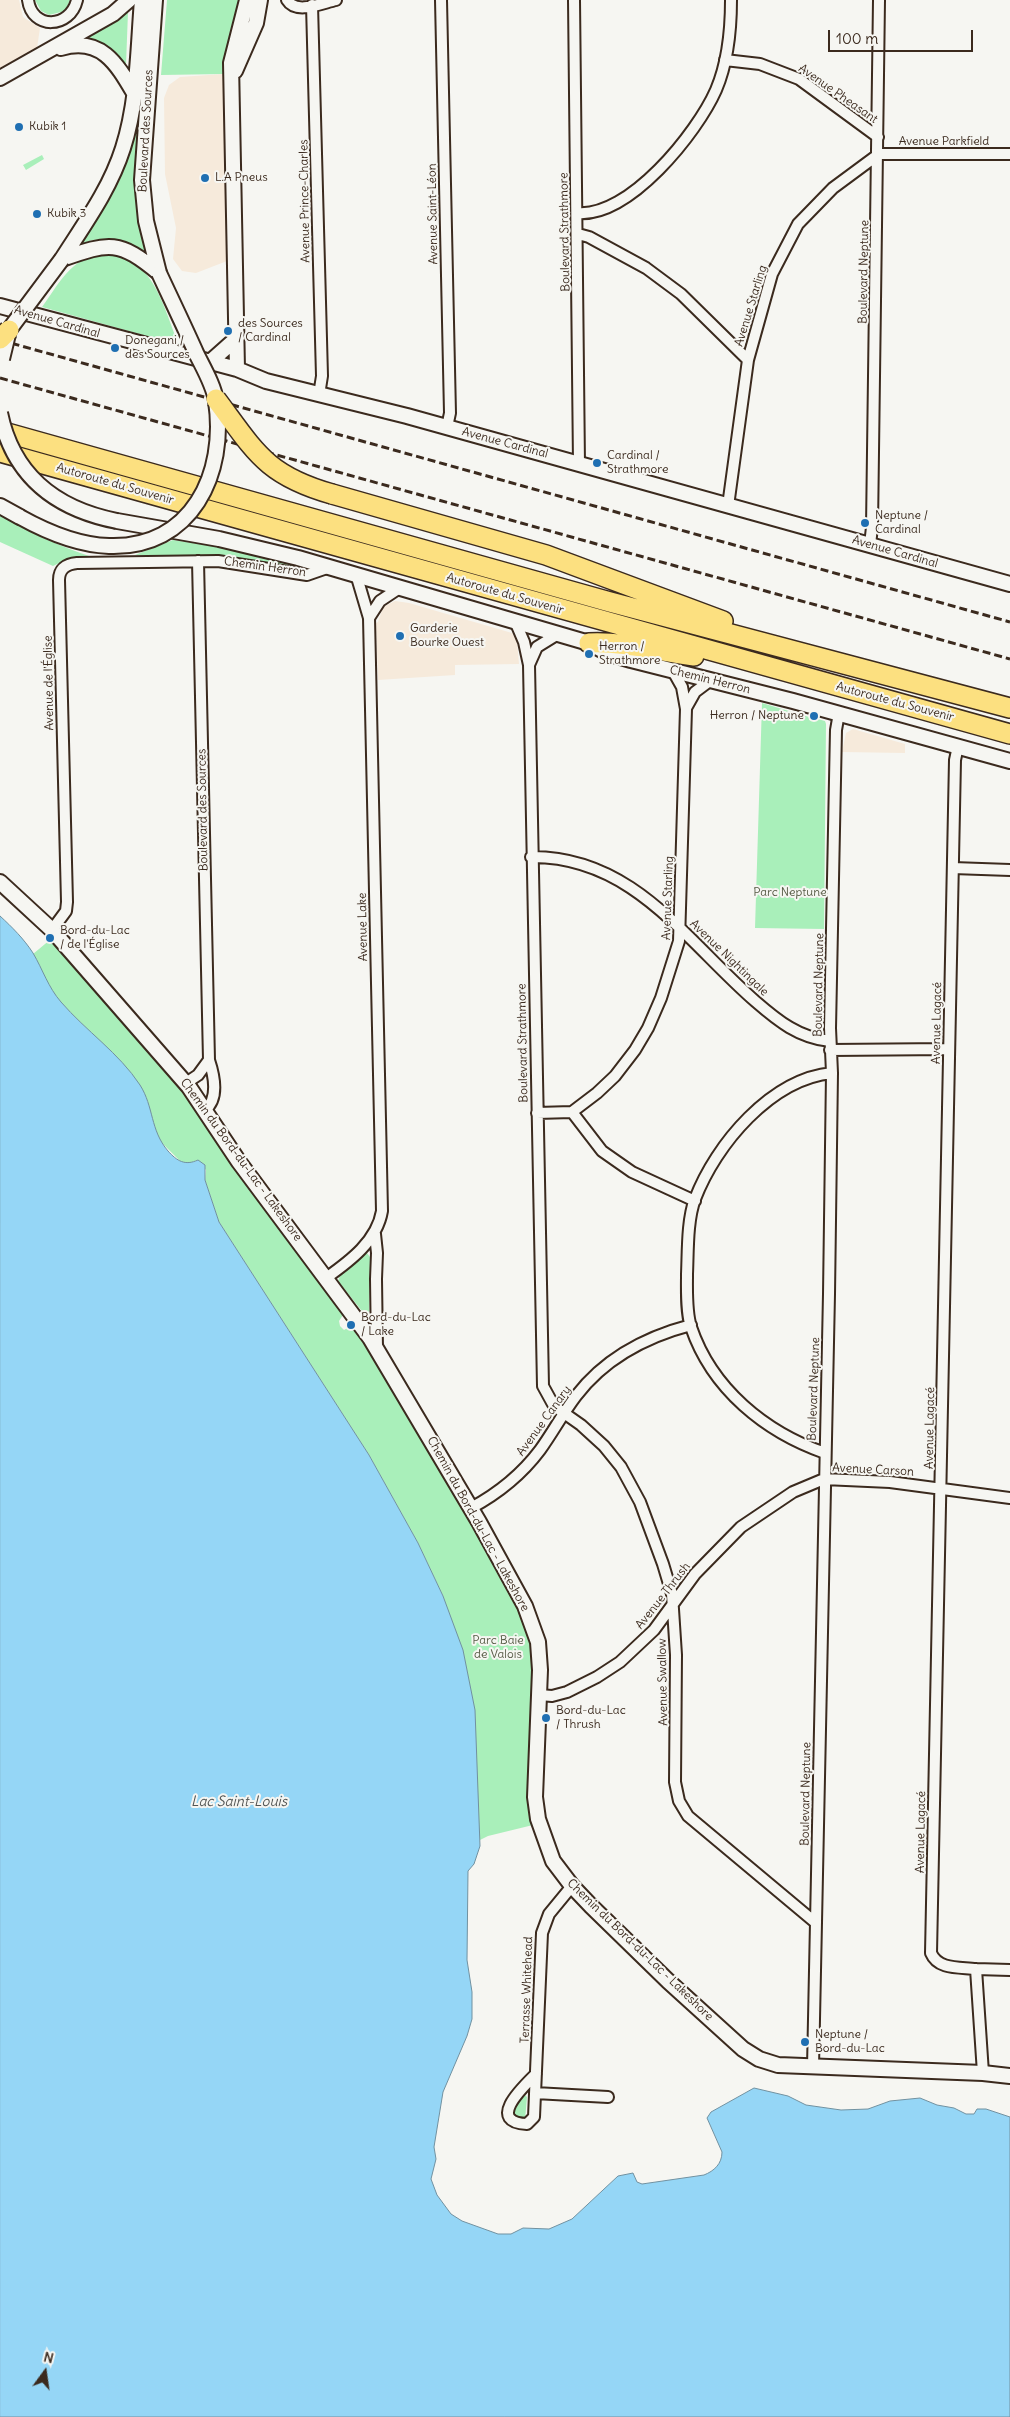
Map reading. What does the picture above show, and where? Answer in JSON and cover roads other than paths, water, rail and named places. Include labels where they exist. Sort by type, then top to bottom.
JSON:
[{"type":"highway","points":[[216,399],[244,440],[272,467],[298,482],[332,494],[567,562],[799,651]]},
{"type":"highway","name":"Autoroute du Souvenir","points":[[0,431],[610,602],[1010,708]]},
{"type":"highway","name":"Autoroute du Souvenir","points":[[0,452],[1010,734]]},
{"type":"highway","points":[[589,643],[609,642],[653,651],[760,665]]},
{"type":"main road","points":[[0,78],[42,56],[113,14],[129,0]]},
{"type":"main road","name":"Boulevard des Sources","points":[[5,335],[62,258],[78,245],[117,165],[128,130],[134,93],[142,0]]},
{"type":"main road","name":"Boulevard des Sources","points":[[155,0],[142,171],[144,212],[159,273],[216,399]]},
{"type":"main road","points":[[237,369],[232,54],[245,16],[247,0]]},
{"type":"main road","points":[[232,84],[238,64],[256,23],[260,0]]},
{"type":"main road","points":[[42,56],[72,46],[96,49],[114,61],[134,93]]},
{"type":"main road","points":[[78,245],[119,247],[136,255],[159,273]]},
{"type":"main road","name":"Avenue Cardinal","points":[[0,306],[237,369],[261,380],[447,427],[1010,584]]},
{"type":"main road","points":[[0,366],[5,335]]},
{"type":"main road","points":[[210,362],[238,338]]},
{"type":"main road","points":[[0,506],[64,537],[104,546],[137,543],[170,529],[199,500],[212,476],[219,439],[216,399]]},
{"type":"main road","name":"Chemin Herron","points":[[0,413],[7,440],[14,454],[39,486],[76,509],[117,521],[250,546],[356,574],[589,643],[606,653],[839,713],[1010,761]]},
{"type":"main road","name":"Chemin du Bord-du-Lac - Lakeshore","points":[[0,882],[52,930],[186,1083],[239,1162],[377,1349],[471,1508],[519,1594],[532,1623],[540,1661],[535,1797],[538,1819],[553,1861],[572,1886],[668,1981],[743,2049],[759,2059],[778,2066],[983,2073],[1010,2076]]},
{"type":"street","points":[[28,0],[31,10],[37,16],[44,21],[55,22],[70,15],[78,0]]},
{"type":"street","points":[[288,2],[299,7],[336,0]]},
{"type":"street","name":"Avenue Saint-Léon","points":[[441,0],[450,413],[447,427]]},
{"type":"street","name":"Boulevard Strathmore","points":[[574,0],[579,464]]},
{"type":"street","points":[[577,213],[589,214],[624,198],[668,161],[704,114],[716,88],[725,60],[731,17],[731,0]]},
{"type":"street","name":"Boulevard Neptune","points":[[870,545],[872,527],[879,154],[880,0]]},
{"type":"street","name":"Avenue Prince-Charles","points":[[312,5],[322,376],[319,395]]},
{"type":"street","name":"Avenue Pheasant","points":[[725,60],[760,64],[799,79],[878,137]]},
{"type":"street","name":"Avenue Parkfield","points":[[879,154],[1010,154]]},
{"type":"street","name":"Avenue Starling","points":[[728,506],[748,360],[772,274],[798,224],[833,188],[879,154]]},
{"type":"street","points":[[578,234],[589,237],[646,268],[681,294],[748,360]]},
{"type":"street","name":"Chemin Herron","points":[[198,560],[234,563],[308,575],[330,567]]},
{"type":"street","name":"Avenue de l'Église","points":[[52,930],[63,916],[67,902],[60,572],[68,564],[77,563],[198,560]]},
{"type":"street","name":"Boulevard des Sources","points":[[198,560],[209,1060],[213,1072],[214,1098],[210,1106],[205,1110]]},
{"type":"street","name":"Avenue Lake","points":[[326,1278],[364,1247],[375,1234],[382,1211],[369,618],[356,574]]},
{"type":"street","points":[[369,618],[380,602],[401,587]]},
{"type":"street","name":"Boulevard Strathmore","points":[[515,621],[524,642],[529,665],[531,857],[543,1381],[550,1402],[564,1413]]},
{"type":"street","points":[[529,665],[538,647],[558,634]]},
{"type":"street","name":"Avenue Starling","points":[[572,1112],[590,1099],[615,1076],[648,1028],[661,998],[676,954],[680,928],[686,709],[682,687],[673,671]]},
{"type":"street","points":[[686,709],[695,692],[711,680]]},
{"type":"street","name":"Boulevard Neptune","points":[[813,2067],[832,1073],[830,1046],[836,730],[839,713]]},
{"type":"street","name":"Avenue Lagacé","points":[[958,746],[955,760],[931,1953],[934,1960],[940,1965],[1010,1970]]},
{"type":"street","name":"Avenue Nightingale","points":[[531,857],[572,862],[617,878],[648,900],[680,928],[743,991],[779,1023],[796,1032],[820,1040],[830,1046],[949,1049]]},
{"type":"street","points":[[953,868],[1010,870]]},
{"type":"street","points":[[186,1083],[200,1072],[209,1060]]},
{"type":"street","points":[[825,1452],[795,1442],[763,1423],[725,1388],[702,1352],[690,1325],[687,1285],[688,1245],[694,1200],[710,1168],[730,1138],[746,1120],[773,1097],[810,1077],[832,1073]]},
{"type":"street","points":[[537,1113],[572,1112],[602,1151],[632,1172],[694,1200]]},
{"type":"street","name":"Avenue Lake","points":[[375,1234],[378,1253],[376,1279],[377,1349]]},
{"type":"street","name":"Avenue Canary","points":[[471,1508],[485,1500],[524,1469],[585,1386],[624,1352],[646,1340],[690,1325]]},
{"type":"street","name":"Avenue Swallow","points":[[564,1413],[581,1424],[616,1460],[633,1486],[663,1564],[673,1604],[676,1655],[675,1782],[679,1801],[688,1816],[816,1923]]},
{"type":"street","name":"Avenue Carson","points":[[824,1479],[890,1482],[941,1487],[1010,1498]]},
{"type":"street","name":"Avenue Thrush","points":[[539,1695],[558,1695],[577,1688],[608,1671],[654,1630],[695,1574],[741,1527],[793,1492],[824,1479]]},
{"type":"street","name":"Terrasse Whitehead","points":[[536,2074],[512,2098],[508,2110],[511,2118],[518,2124],[527,2124],[534,2117],[536,2074],[542,1932],[549,1914],[572,1886]]},
{"type":"street","points":[[976,1968],[983,2073]]},
{"type":"street","points":[[535,2093],[608,2097]]},
{"type":"water","name":"Lac Saint-Louis","points":[[0,916],[18,933],[37,959],[61,1002],[132,1073],[144,1093],[158,1135],[168,1151],[182,1162],[189,1163],[198,1160],[205,1165],[205,1180],[219,1222],[369,1455],[418,1543],[443,1596],[463,1650],[475,1710],[480,1846],[474,1864],[468,1871],[467,1960],[472,1992],[472,2019],[467,2036],[443,2092],[434,2147],[436,2159],[431,2179],[437,2195],[451,2214],[462,2221],[498,2234],[511,2234],[523,2228],[549,2229],[572,2219],[618,2176],[633,2173],[637,2182],[642,2184],[704,2175],[711,2171],[719,2163],[722,2152],[707,2118],[711,2112],[754,2088],[788,2096],[806,2105],[841,2110],[868,2109],[890,2101],[920,2098],[937,2105],[954,2108],[966,2114],[974,2114],[977,2109],[986,2109],[1010,2117],[1010,2417],[0,2417]]},
{"type":"railway","points":[[0,340],[1010,622]]},
{"type":"railway","points":[[0,378],[1010,659]]},
{"type":"place","name":"Kubik 1","points":[[19,127]]},
{"type":"place","name":"L.A Pneus","points":[[205,178]]},
{"type":"place","name":"Kubik 3","points":[[37,214]]},
{"type":"place","name":"des Sources / Cardinal","points":[[228,331]]},
{"type":"place","name":"Donegani / des Sources","points":[[115,348]]},
{"type":"place","name":"Cardinal / Strathmore","points":[[597,463]]},
{"type":"place","name":"Neptune / Cardinal","points":[[865,523]]},
{"type":"place","name":"Garderie Bourke Ouest","points":[[400,636]]},
{"type":"place","name":"Herron / Strathmore","points":[[589,654]]},
{"type":"place","name":"Herron / Neptune","points":[[814,716]]},
{"type":"place","name":"Bord-du-Lac / de l'Église","points":[[50,938]]},
{"type":"place","name":"Bord-du-Lac / Lake","points":[[351,1325]]},
{"type":"place","name":"Bord-du-Lac / Thrush","points":[[546,1718]]},
{"type":"place","name":"Neptune / Bord-du-Lac","points":[[805,2042]]},
{"type":"park label","name":"Parc Neptune","points":[[790,893]]},
{"type":"park label","name":"Parc Baie de Valois","points":[[498,1648]]}]
